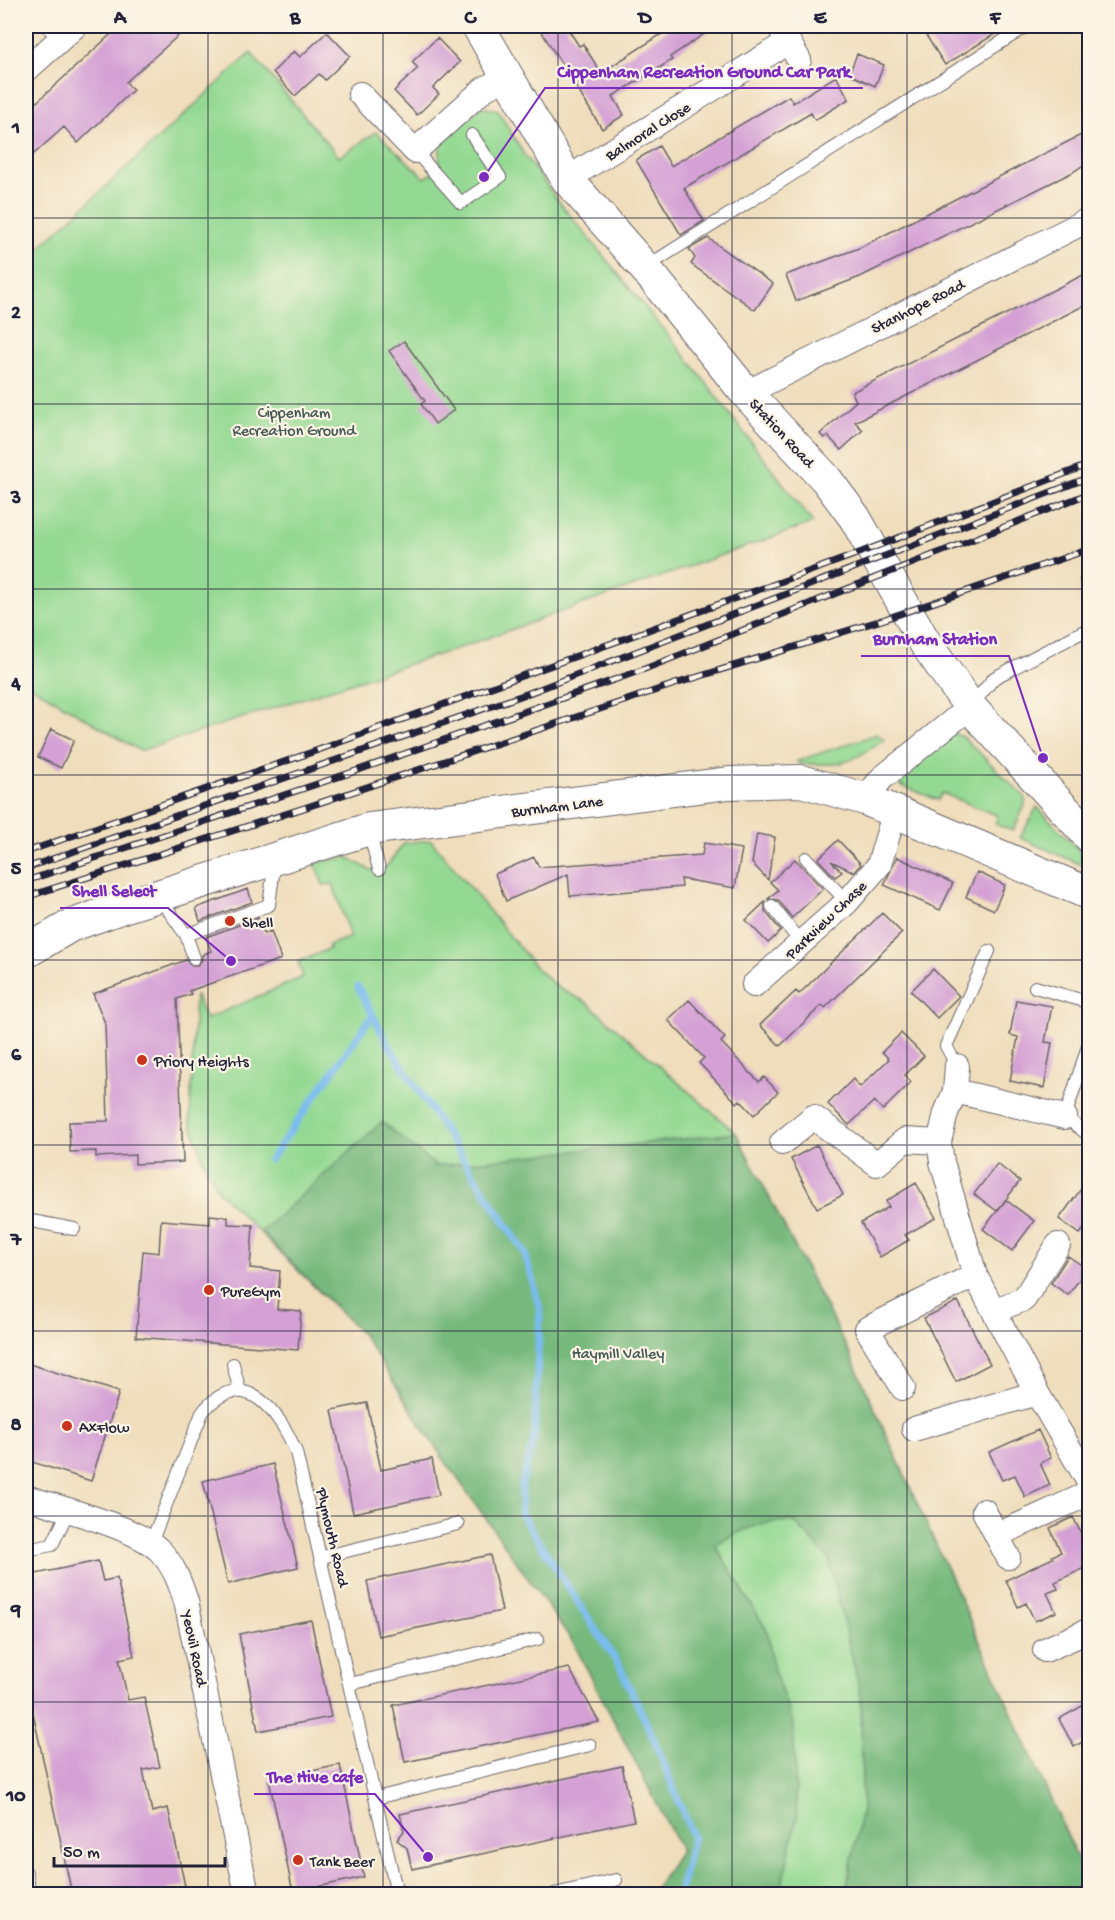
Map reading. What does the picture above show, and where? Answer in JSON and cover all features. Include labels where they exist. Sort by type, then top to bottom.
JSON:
[{"type":"street","name":"Station Road","points":[[478,26],[567,179],[645,268],[746,393],[826,479],[855,518],[924,641],[970,707],[1086,827]]},
{"type":"street","points":[[26,70],[60,30]]},
{"type":"street","name":"Balmoral Close","points":[[567,179],[788,43]]},
{"type":"street","points":[[360,94],[415,151],[484,89],[507,77]]},
{"type":"street","name":"Stanhope Road","points":[[746,393],[1089,219]]},
{"type":"street","points":[[865,799],[882,778],[970,707]]},
{"type":"street","name":"Burnham Lane","points":[[26,952],[70,926],[369,830],[729,783],[801,781],[865,799],[1089,894]]},
{"type":"street","name":"Parkview Chase","points":[[753,985],[847,902],[879,865],[895,811]]},
{"type":"street","points":[[957,1066],[955,1091],[945,1113],[939,1142],[942,1162],[975,1275],[1037,1393],[1089,1484]]},
{"type":"street","points":[[955,1091],[1065,1117]]},
{"type":"street","points":[[782,1143],[813,1117],[877,1164],[905,1140],[939,1142]]},
{"type":"street","points":[[994,1311],[1024,1299],[1058,1245]]},
{"type":"street","points":[[903,1388],[867,1329],[975,1275]]},
{"type":"street","points":[[914,1429],[1037,1393]]},
{"type":"street","points":[[997,1534],[1089,1493]]},
{"type":"street","name":"Yeovil Road","points":[[26,1497],[140,1537],[151,1543],[169,1562],[186,1601],[247,1894]]},
{"type":"street","points":[[984,1511],[1008,1557]]},
{"type":"street","points":[[1045,1650],[1089,1630]]},
{"type":"lane","points":[[645,268],[1027,26]]},
{"type":"lane","points":[[415,151],[461,203],[500,177],[472,135]]},
{"type":"lane","points":[[970,707],[994,678],[1089,628]]},
{"type":"lane","points":[[369,830],[379,869]]},
{"type":"lane","points":[[806,858],[847,902]]},
{"type":"lane","points":[[186,935],[269,905],[275,859]]},
{"type":"lane","points":[[158,896],[186,935],[194,958]]},
{"type":"lane","points":[[771,906],[801,943]]},
{"type":"lane","points":[[957,1066],[946,1046],[989,951]]},
{"type":"lane","points":[[1035,987],[1084,1001],[1089,1009]]},
{"type":"lane","points":[[1089,1040],[1065,1117],[1089,1136]]},
{"type":"lane","points":[[26,1220],[74,1229]]},
{"type":"lane","points":[[151,1543],[202,1413],[217,1399],[228,1393],[240,1392],[233,1364]]},
{"type":"lane","name":"Plymouth Road","points":[[240,1392],[262,1400],[282,1422],[296,1452],[398,1894]]},
{"type":"lane","points":[[26,1550],[52,1545],[68,1512]]},
{"type":"lane","points":[[322,1557],[458,1524]]},
{"type":"lane","points":[[350,1684],[538,1639]]},
{"type":"lane","points":[[376,1798],[590,1745]]},
{"type":"lane","points":[[26,1872],[30,1894]]},
{"type":"lane","points":[[554,1894],[616,1880]]},
{"type":"green space","name":"Cippenham Recreation Ground","points":[[251,53],[339,157],[376,132],[425,178],[439,169],[440,146],[481,107],[498,110],[523,153],[556,198],[691,363],[813,523],[456,649],[140,751],[26,683],[26,260]]},
{"type":"green space","points":[[951,733],[962,736],[1025,797],[1025,805],[1013,831],[995,824],[998,816],[942,793],[938,800],[900,785],[901,778]]},
{"type":"green space","points":[[877,734],[884,740],[845,762],[800,764],[797,761]]},
{"type":"green space","points":[[1037,807],[1089,860],[1089,868],[1020,838]]},
{"type":"green space","name":"Haymill Valley","points":[[431,840],[538,970],[560,989],[586,1002],[736,1133],[848,1350],[1089,1884],[1089,1894],[652,1894],[681,1850],[573,1642],[434,1445],[364,1336],[219,1192],[206,1168],[190,1121],[195,995],[206,1019],[303,977],[298,962],[329,949],[329,945],[350,937],[333,884],[323,885],[315,863],[347,857],[370,870],[386,867],[404,843]]},
{"type":"green space","name":"Haymill Valley","points":[[382,1122],[436,1166],[736,1133],[848,1350],[1089,1884],[1089,1894],[845,1894],[862,1809],[861,1696],[829,1559],[795,1522],[773,1522],[753,1527],[715,1545],[767,1630],[774,1670],[793,1723],[797,1818],[780,1894],[652,1894],[681,1850],[573,1642],[434,1445],[364,1336],[261,1232]]},
{"type":"building","points":[[120,26],[189,26],[126,82],[133,90],[78,143],[64,127],[26,161],[26,112]]},
{"type":"building","points":[[538,26],[566,26],[579,46],[583,44],[601,73],[674,26],[716,26],[670,57],[672,60],[613,96],[624,115],[602,129]]},
{"type":"building","points":[[920,26],[1008,26],[945,65]]},
{"type":"building","points":[[327,32],[350,56],[325,80],[319,74],[295,96],[273,72],[294,51],[300,57]]},
{"type":"building","points":[[437,38],[460,62],[433,88],[439,94],[417,115],[394,91],[418,68],[412,62]]},
{"type":"building","points":[[857,54],[884,65],[875,86],[849,74]]},
{"type":"building","points":[[836,76],[849,99],[815,120],[811,113],[684,188],[704,221],[681,235],[636,160],[659,146],[671,166],[789,96],[793,103]]},
{"type":"building","points":[[1089,131],[1089,161],[1073,172],[860,277],[796,301],[786,275],[859,248]]},
{"type":"building","points":[[708,238],[773,284],[755,310],[691,264],[695,258],[689,249]]},
{"type":"building","points":[[1089,272],[1089,303],[855,422],[863,430],[841,450],[828,436],[824,438],[820,434],[856,401],[852,392]]},
{"type":"building","points":[[404,341],[454,410],[435,424],[421,404],[425,401],[389,351]]},
{"type":"building","points":[[51,729],[74,740],[61,768],[38,757]]},
{"type":"building","points":[[757,834],[775,837],[768,880],[752,863]]},
{"type":"building","points":[[838,840],[861,864],[854,872],[831,861],[842,872],[835,877],[818,859]]},
{"type":"building","points":[[704,843],[742,849],[735,888],[681,879],[682,887],[570,896],[568,874],[506,901],[495,874],[534,857],[539,867],[702,855]]},
{"type":"building","points":[[897,857],[953,883],[940,910],[884,885]]},
{"type":"building","points":[[795,859],[823,889],[792,918],[778,900],[768,899],[778,890],[770,882]]},
{"type":"building","points":[[977,872],[1005,885],[994,910],[966,897]]},
{"type":"building","points":[[248,889],[252,902],[200,921],[196,908]]},
{"type":"building","points":[[765,902],[765,911],[781,931],[768,943],[746,920]]},
{"type":"building","points":[[882,913],[902,933],[825,1008],[822,1005],[780,1046],[760,1025],[796,991],[799,994]]},
{"type":"building","name":"Priory Heights","points":[[258,918],[264,934],[271,931],[281,959],[189,991],[191,994],[177,999],[183,1162],[135,1164],[135,1155],[96,1157],[96,1151],[70,1152],[69,1122],[108,1121],[105,1023],[93,994],[186,960],[192,966],[197,966],[202,960],[202,955],[211,951],[206,937]]},
{"type":"building","points":[[933,969],[959,996],[937,1018],[911,991]]},
{"type":"building","points":[[689,1000],[725,1038],[721,1042],[759,1082],[764,1077],[778,1092],[754,1115],[740,1100],[737,1103],[699,1063],[704,1058],[668,1020]]},
{"type":"building","points":[[1016,1000],[1052,1006],[1045,1042],[1052,1043],[1044,1088],[1010,1081],[1018,1037],[1010,1035]]},
{"type":"building","points":[[901,1033],[924,1056],[905,1075],[911,1082],[883,1110],[874,1101],[849,1125],[828,1104],[853,1079],[860,1087],[889,1059],[882,1052]]},
{"type":"building","points":[[817,1145],[843,1195],[817,1208],[791,1159]]},
{"type":"building","points":[[997,1164],[1020,1181],[997,1211],[974,1194]]},
{"type":"building","points":[[1089,1178],[1089,1222],[1080,1234],[1059,1219]]},
{"type":"building","points":[[916,1183],[936,1218],[905,1235],[909,1240],[880,1257],[861,1223],[889,1207],[886,1201]]},
{"type":"building","points":[[1006,1200],[1034,1221],[1012,1251],[983,1229]]},
{"type":"building","name":"PureGym","points":[[210,1215],[228,1217],[228,1224],[253,1225],[250,1268],[280,1271],[277,1309],[301,1311],[298,1350],[136,1337],[143,1251],[159,1253],[161,1220],[210,1224]]},
{"type":"building","points":[[1068,1256],[1087,1269],[1068,1295],[1051,1283]]},
{"type":"building","points":[[958,1301],[990,1364],[956,1382],[924,1318]]},
{"type":"building","name":"AxFlow","points":[[26,1363],[119,1392],[91,1481],[26,1460]]},
{"type":"building","points":[[367,1403],[381,1470],[432,1459],[439,1495],[353,1513],[332,1410]]},
{"type":"building","points":[[1038,1430],[1051,1458],[1040,1463],[1050,1485],[1025,1497],[1015,1475],[1002,1480],[989,1452]]},
{"type":"building","points":[[273,1464],[298,1567],[228,1584],[203,1481]]},
{"type":"building","points":[[1073,1517],[1085,1541],[1089,1539],[1089,1566],[1055,1582],[1058,1589],[1047,1593],[1056,1612],[1035,1621],[1026,1603],[1018,1607],[1006,1580],[1061,1552],[1050,1528]]},
{"type":"building","points":[[490,1555],[502,1611],[378,1636],[367,1581]]},
{"type":"building","points":[[98,1561],[103,1581],[117,1578],[134,1656],[119,1659],[128,1700],[144,1697],[160,1767],[143,1770],[152,1812],[168,1808],[185,1886],[167,1890],[168,1894],[72,1894],[26,1680],[26,1576]]},
{"type":"building","points":[[311,1620],[331,1717],[258,1731],[239,1634]]},
{"type":"building","points":[[569,1668],[599,1722],[405,1762],[393,1705]]},
{"type":"building","points":[[1089,1702],[1089,1738],[1074,1747],[1059,1719]]},
{"type":"building","points":[[340,1765],[364,1877],[293,1892],[269,1780]]},
{"type":"building","points":[[622,1766],[634,1821],[412,1869],[407,1848],[397,1840],[404,1831],[400,1814]]},
{"type":"waterway","points":[[358,987],[388,1044],[525,1253],[540,1310],[534,1439],[522,1484],[521,1514],[620,1667],[653,1737],[693,1837],[679,1894]]},
{"type":"waterway","points":[[270,1160],[372,1016]]},
{"type":"railway","points":[[26,852],[321,749],[846,558],[1090,464]]},
{"type":"railway","points":[[26,868],[529,693],[1090,477]]},
{"type":"railway","points":[[26,881],[350,773],[642,670],[1090,493]]},
{"type":"railway","points":[[26,897],[301,809],[675,684],[885,619],[1090,549]]},
{"type":"place","name":"Cippenham Recreation Ground Car Park","points":[[484,177]]},
{"type":"place","name":"Burnham Station","points":[[1043,758]]},
{"type":"place","name":"Shell","points":[[230,921]]},
{"type":"place","name":"Shell Select","points":[[231,961]]},
{"type":"place","name":"Priory Heights","points":[[142,1060]]},
{"type":"place","name":"PureGym","points":[[209,1290]]},
{"type":"place","name":"AxFlow","points":[[67,1426]]},
{"type":"place","name":"The Hive cafe","points":[[428,1857]]},
{"type":"place","name":"Tank Beer","points":[[298,1860]]}]
